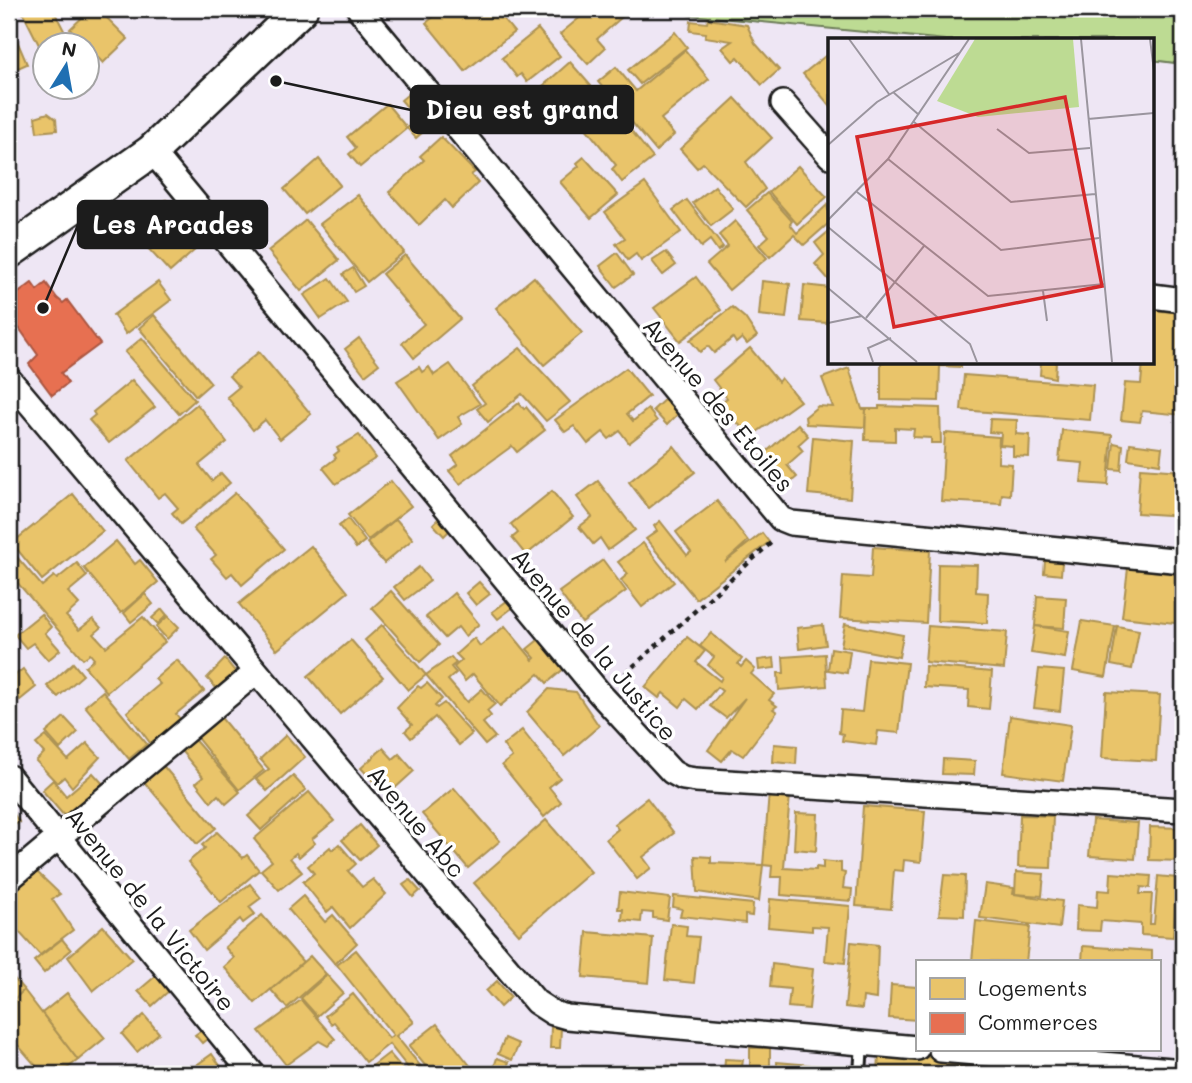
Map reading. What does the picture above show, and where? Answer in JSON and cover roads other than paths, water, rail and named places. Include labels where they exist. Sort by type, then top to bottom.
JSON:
[{"type":"main road","points":[[9,252],[152,151],[301,9]]},
{"type":"street","name":"Avenue des Etoiles","points":[[359,9],[773,511],[791,523],[1183,561]]},
{"type":"street","points":[[783,103],[828,154]]},
{"type":"street","name":"Avenue de la Justice","points":[[152,151],[601,695],[660,761],[682,778],[1183,810]]},
{"type":"street","points":[[1154,296],[1183,300]]},
{"type":"street","name":"Avenue Abc","points":[[9,379],[536,1002],[553,1013],[567,1017],[916,1048]]},
{"type":"street","points":[[9,879],[257,672]]},
{"type":"street","name":"Avenue de la Victoire","points":[[9,777],[253,1074]]},
{"type":"street","points":[[964,1052],[1183,1071]]},
{"type":"lane","points":[[860,1074],[862,1043]]},
{"type":"place","name":"Dieu est grand","points":[[276,81]]},
{"type":"place","name":"Les Arcades","points":[[43,308]]}]
